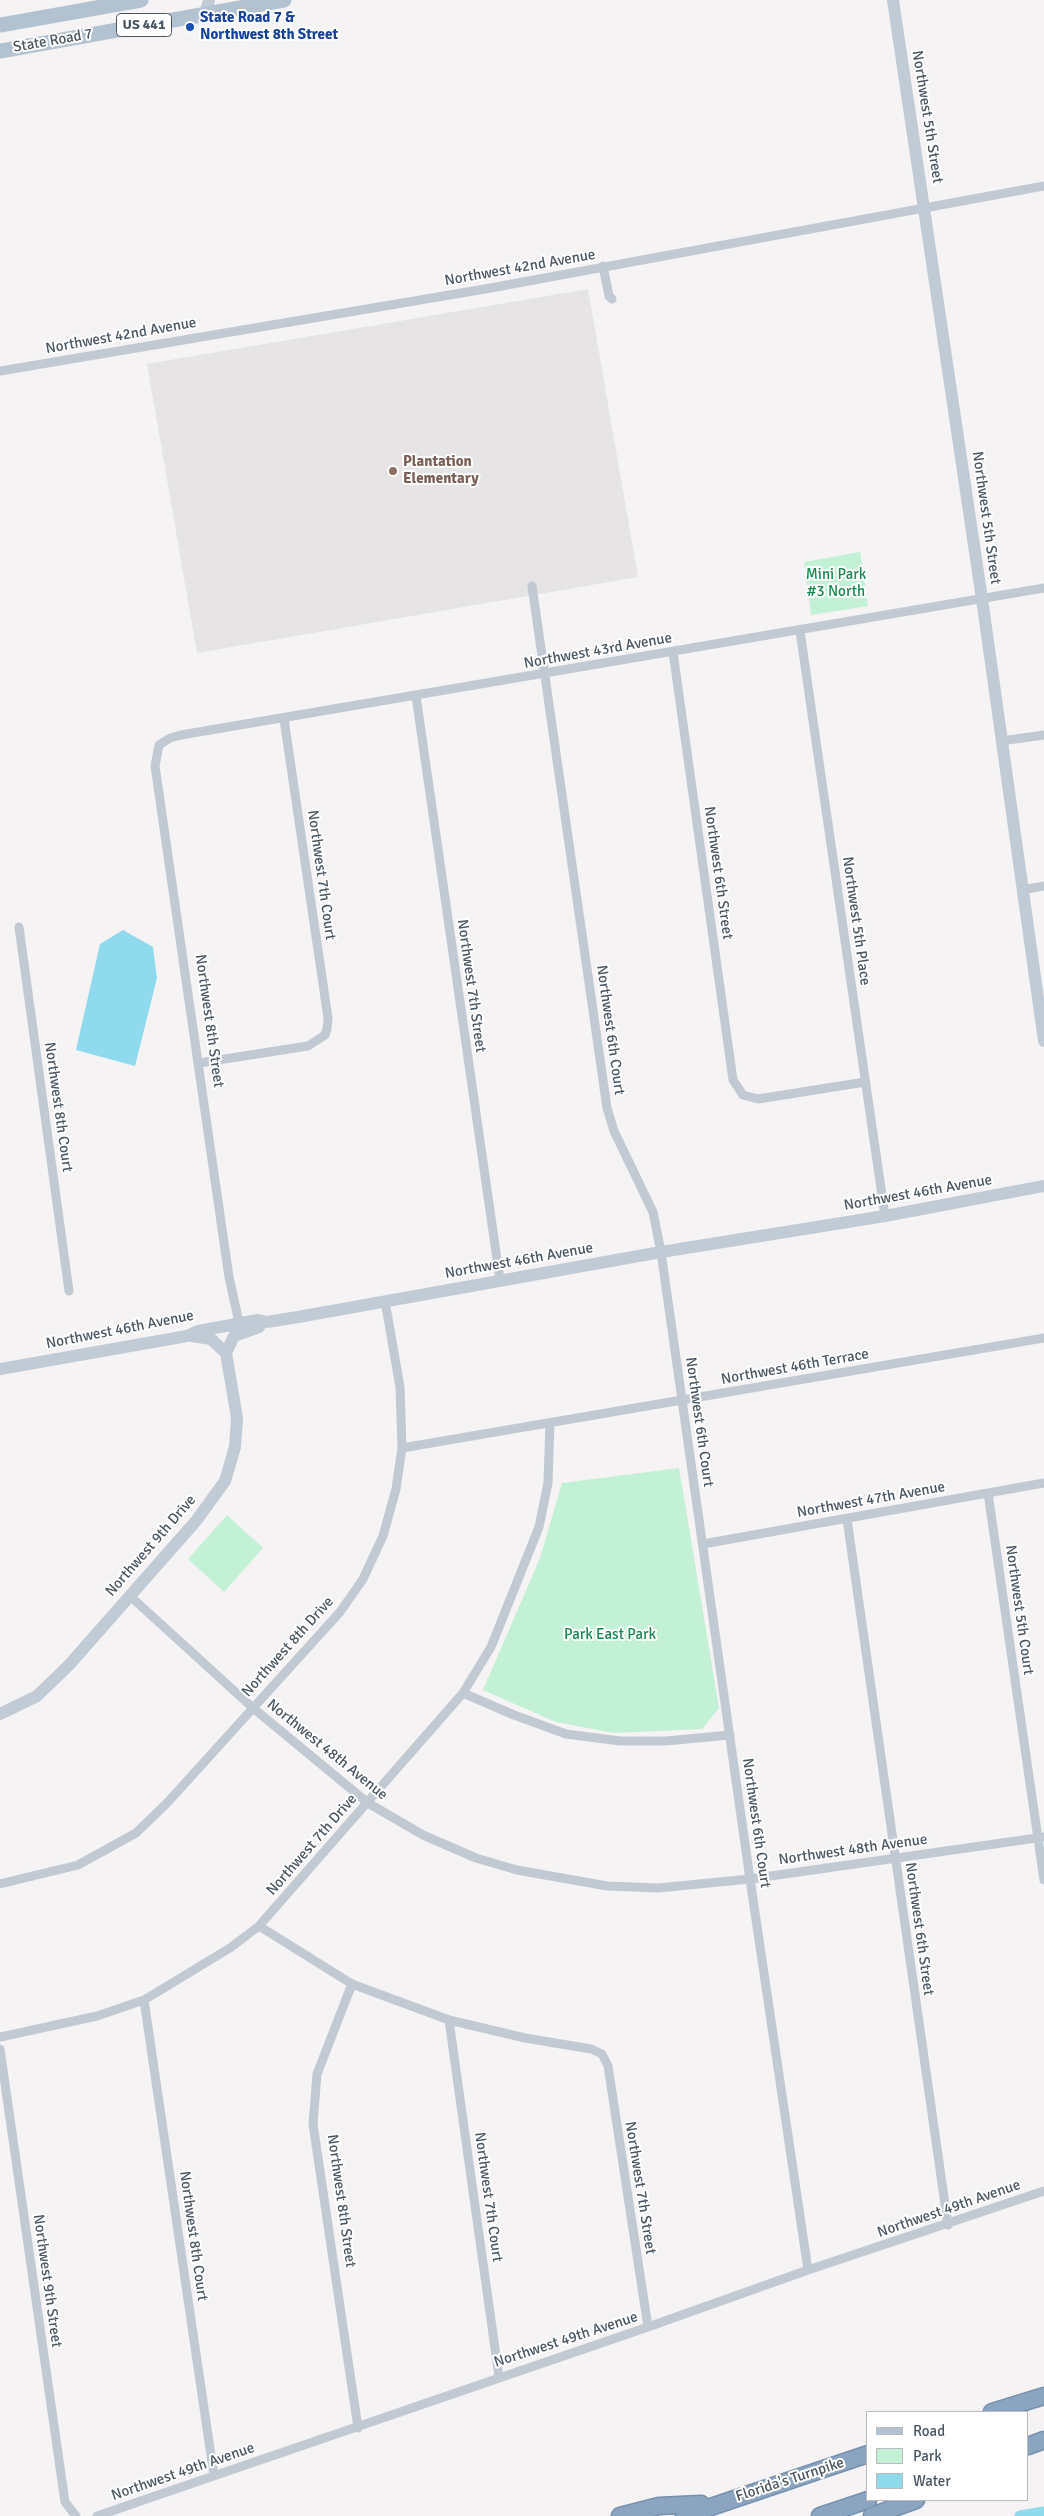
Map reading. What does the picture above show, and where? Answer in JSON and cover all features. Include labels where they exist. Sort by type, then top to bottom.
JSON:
[{"type":"highway","points":[[995,2411],[1044,2396]]},
{"type":"highway","points":[[1029,2446],[1044,2440]]},
{"type":"highway","name":"Florida's Turnpike","points":[[684,2516],[866,2455]]},
{"type":"highway","points":[[820,2516],[866,2501]]},
{"type":"highway","points":[[872,2516],[913,2501]]},
{"type":"highway","points":[[620,2516],[659,2506],[718,2504]]},
{"type":"main road","name":"State Road 7","points":[[0,25],[81,5],[141,0]]},
{"type":"main road","name":"State Road 7","points":[[0,51],[207,7],[284,0]]},
{"type":"street","name":"Northwest 5th Street","points":[[893,0],[982,599],[1044,1038]]},
{"type":"street","name":"Northwest 42nd Avenue","points":[[0,371],[485,289],[1044,186]]},
{"type":"street","points":[[603,266],[609,296],[612,299]]},
{"type":"street","name":"Northwest 6th Court","points":[[532,586],[607,1108],[614,1131],[653,1212],[661,1252],[750,1879],[808,2270]]},
{"type":"street","name":"Northwest 43rd Avenue","points":[[159,745],[170,738],[181,735],[284,719],[1044,588]]},
{"type":"street","name":"Northwest 5th Place","points":[[800,631],[885,1216]]},
{"type":"street","name":"Northwest 6th Street","points":[[673,652],[734,1080],[743,1095],[758,1099],[865,1082]]},
{"type":"street","name":"Northwest 7th Street","points":[[416,696],[500,1280]]},
{"type":"street","name":"Northwest 7th Court","points":[[199,1064],[308,1046],[325,1036],[328,1018],[284,719]]},
{"type":"street","points":[[1001,741],[1044,735]]},
{"type":"street","name":"Northwest 8th Street","points":[[159,745],[156,766],[234,1301],[238,1318],[246,1326]]},
{"type":"street","points":[[1022,890],[1044,886]]},
{"type":"street","name":"Northwest 8th Court","points":[[19,927],[69,1291]]},
{"type":"street","name":"Northwest 46th Avenue","points":[[0,1369],[187,1336],[198,1331],[218,1327],[246,1326],[661,1252],[885,1216],[1044,1186]]},
{"type":"street","points":[[218,1327],[231,1317],[234,1301]]},
{"type":"street","name":"Northwest 8th Drive","points":[[0,1884],[78,1864],[136,1833],[168,1802],[340,1612],[363,1579],[383,1536],[396,1488],[402,1448],[400,1387],[385,1301]]},
{"type":"street","points":[[187,1336],[211,1339],[226,1353],[234,1336],[246,1326]]},
{"type":"street","name":"Northwest 46th Terrace","points":[[402,1448],[1044,1338]]},
{"type":"street","name":"Northwest 9th Drive","points":[[0,1714],[37,1696],[69,1665],[196,1521],[225,1481],[235,1447],[237,1418],[226,1353]]},
{"type":"street","name":"Northwest 7th Drive","points":[[0,2037],[98,2016],[144,2000],[230,1948],[259,1926],[463,1693],[490,1647],[539,1527],[548,1483],[550,1424]]},
{"type":"street","name":"Northwest 47th Avenue","points":[[703,1544],[1044,1483]]},
{"type":"street","name":"Northwest 5th Court","points":[[988,1493],[1041,1837],[1044,1880]]},
{"type":"street","name":"Northwest 6th Street","points":[[847,1519],[948,2224]]},
{"type":"street","name":"Northwest 48th Avenue","points":[[130,1596],[253,1708],[368,1803],[423,1835],[476,1858],[563,1879],[607,1886],[658,1888],[750,1879],[1041,1837]]},
{"type":"street","points":[[463,1693],[514,1715],[566,1734],[620,1741],[666,1741],[730,1735]]},
{"type":"street","points":[[259,1926],[352,1984],[449,2020]]},
{"type":"street","name":"Northwest 8th Street","points":[[352,1984],[317,2074],[313,2124],[358,2428]]},
{"type":"street","name":"Northwest 8th Court","points":[[144,2000],[214,2476]]},
{"type":"street","name":"Northwest 7th Street","points":[[449,2020],[525,2038],[591,2049],[602,2054],[608,2066],[648,2327]]},
{"type":"street","name":"Northwest 7th Court","points":[[449,2020],[499,2376]]},
{"type":"street","name":"Northwest 9th Street","points":[[0,2049],[65,2502],[75,2515]]},
{"type":"street","name":"Northwest 49th Avenue","points":[[97,2516],[358,2428],[499,2376],[1044,2191]]},
{"type":"shaded area","name":"Plantation Elementary","points":[[588,289],[638,577],[197,653],[147,364]]},
{"type":"green space","name":"Mini Park #3 North","points":[[860,552],[868,606],[811,615],[804,562]]},
{"type":"green space","name":"Park East Park","points":[[679,1468],[719,1708],[702,1729],[614,1733],[556,1722],[483,1690],[540,1558],[562,1483]]},
{"type":"green space","points":[[227,1515],[263,1548],[224,1592],[188,1559]]},
{"type":"water","points":[[123,930],[153,947],[157,978],[135,1066],[76,1050],[100,944]]},
{"type":"waterway","points":[[1020,2516],[1044,2512]]},
{"type":"place","name":"State Road 7 & Northwest 8th Street","points":[[190,27]]},
{"type":"place","name":"Plantation Elementary","points":[[393,471]]}]
